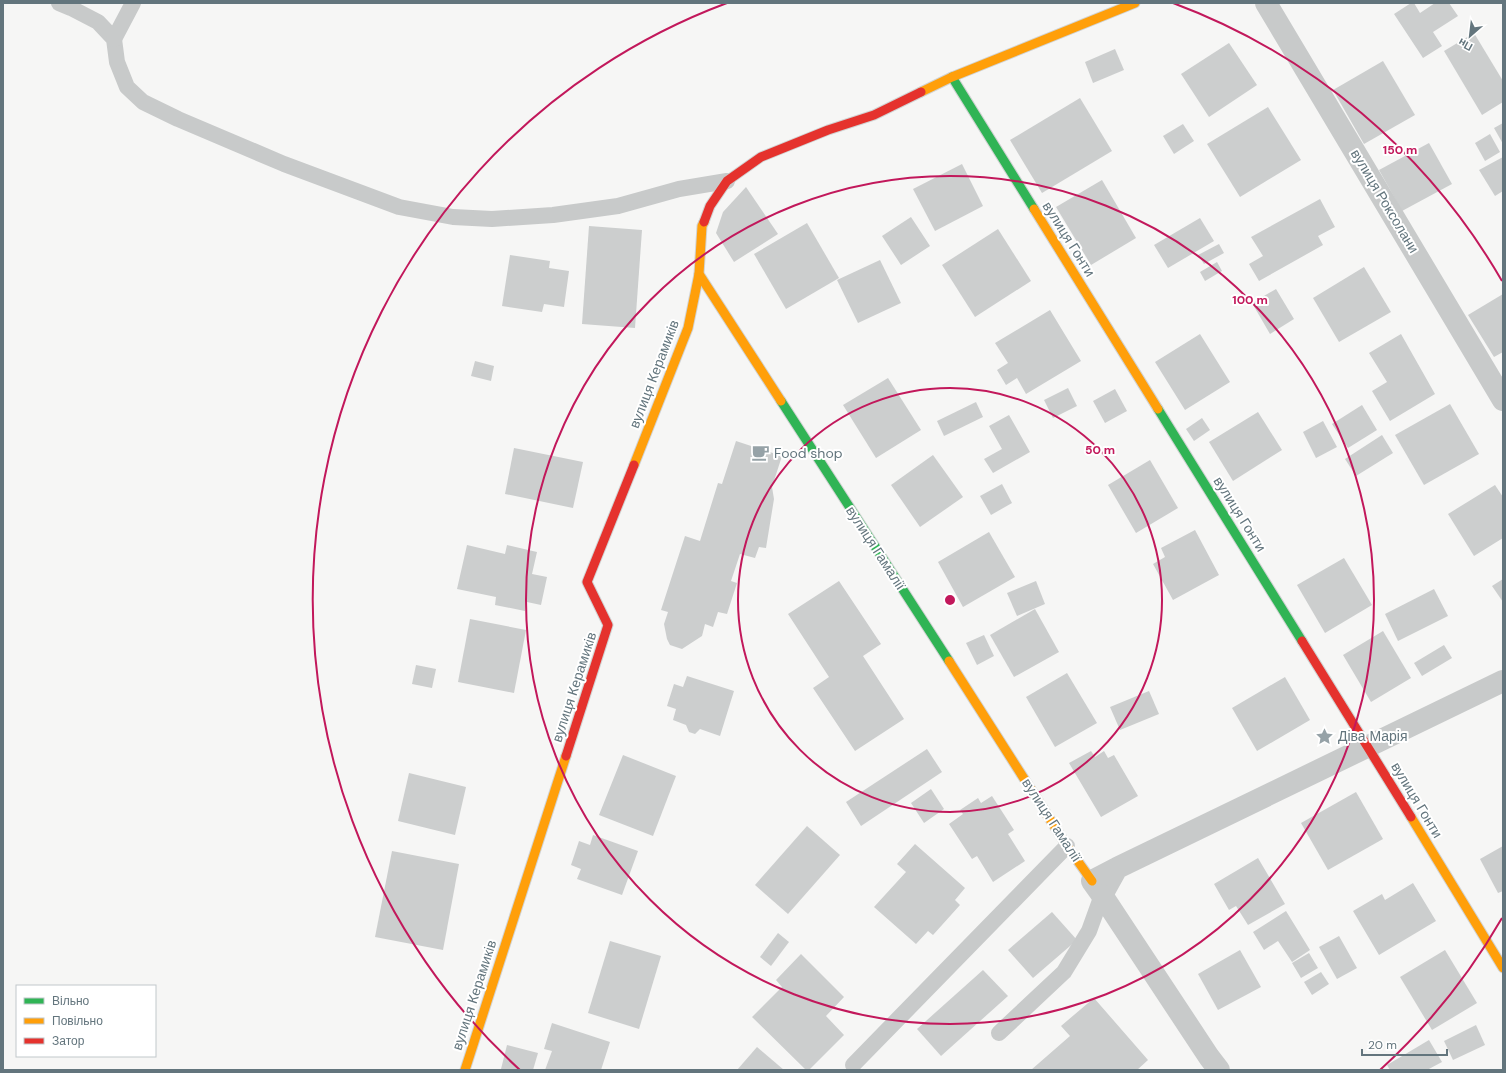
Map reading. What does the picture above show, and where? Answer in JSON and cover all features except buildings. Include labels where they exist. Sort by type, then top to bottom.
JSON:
[{"type":"street","points":[[699,274],[702,226],[710,206],[727,181],[761,157],[828,130],[874,115],[952,77],[1135,3]]},
{"type":"street","name":"вулиця Роксолани","points":[[1266,3],[1503,400]]},
{"type":"street","name":"вулиця Гонти","points":[[952,77],[1368,746],[1503,968]]},
{"type":"street","name":"вулиця Гамалії","points":[[699,274],[1021,772],[1067,846],[1097,888],[1219,1070]]},
{"type":"street","name":"вулиця Керамиків","points":[[465,1070],[608,625],[587,582],[688,328],[699,274]]},
{"type":"street","points":[[1097,888],[1117,868],[1503,681]]},
{"type":"lane","points":[[59,3],[98,22],[114,39]]},
{"type":"lane","points":[[133,3],[114,39],[117,62],[127,87],[143,102],[178,119],[284,164],[399,207],[453,217],[492,219],[553,216],[618,206],[679,189],[727,181]]},
{"type":"lane","points":[[853,1065],[1067,846]]},
{"type":"lane","points":[[999,1033],[1064,972],[1089,931],[1097,888]]},
{"type":"traffic: fast","points":[[952,77],[1034,209]]},
{"type":"traffic: fast","points":[[781,401],[949,661]]},
{"type":"traffic: fast","points":[[1158,409],[1302,641]]},
{"type":"traffic: slow","points":[[921,92],[952,77],[1135,3]]},
{"type":"traffic: slow","points":[[1034,209],[1158,409]]},
{"type":"traffic: slow","points":[[704,222],[702,226],[699,274],[781,401]]},
{"type":"traffic: slow","points":[[634,465],[688,328],[699,274]]},
{"type":"traffic: slow","points":[[949,661],[1067,846],[1092,881]]},
{"type":"traffic: slow","points":[[465,1070],[566,756]]},
{"type":"traffic: slow","points":[[1411,817],[1503,968]]},
{"type":"traffic: jam","points":[[704,222],[710,206],[727,181],[761,157],[828,130],[874,115],[921,92]]},
{"type":"traffic: jam","points":[[566,756],[608,625],[587,582],[634,465]]},
{"type":"traffic: jam","points":[[1302,641],[1411,817]]},
{"type":"place","name":"Food shop","points":[[761,453]]},
{"type":"place","name":"Діва Марія","points":[[1325,736]]}]
